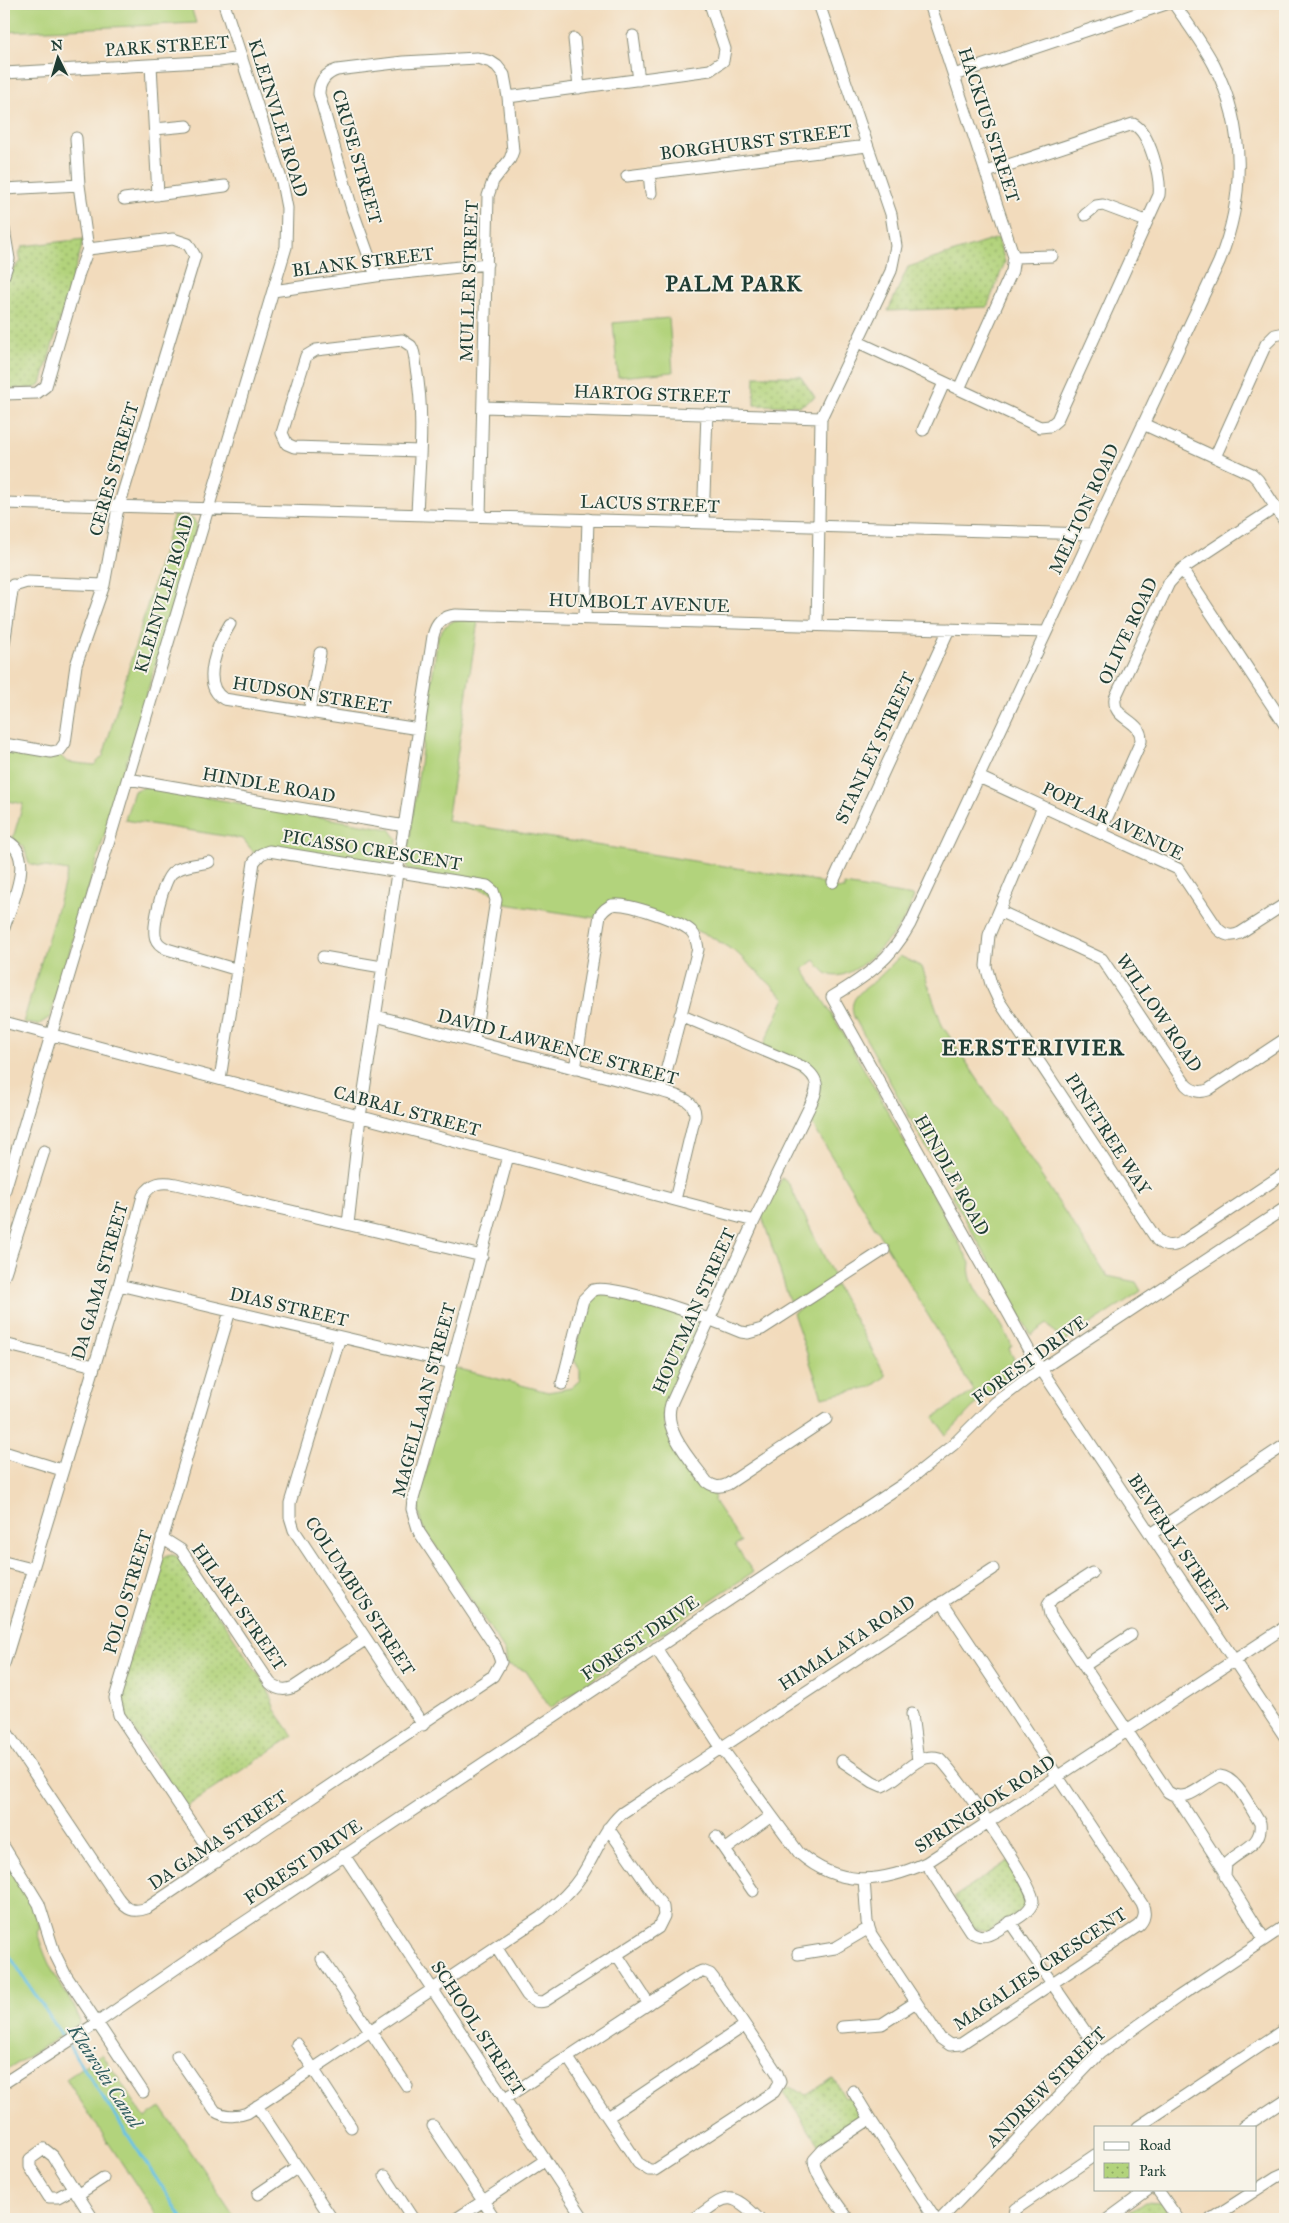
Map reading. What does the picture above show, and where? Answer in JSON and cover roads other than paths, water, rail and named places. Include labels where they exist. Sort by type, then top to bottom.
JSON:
[{"type":"street","name":"KLEINVLEI ROAD","points":[[4,1193],[273,291],[286,240],[286,198],[224,4]]},
{"type":"street","points":[[508,97],[710,70],[720,64],[724,56],[724,49],[710,4]]},
{"type":"street","points":[[817,625],[821,418],[891,271],[896,246],[891,214],[819,4]]},
{"type":"street","name":"HACKIUS STREET","points":[[930,4],[1014,257]]},
{"type":"street","points":[[954,75],[1137,8],[1166,4]]},
{"type":"street","name":"MELTON ROAD","points":[[832,997],[876,968],[903,937],[1223,252],[1232,224],[1238,179],[1236,132],[1226,93],[1209,57],[1174,4]]},
{"type":"street","points":[[633,36],[639,80]]},
{"type":"street","points":[[574,39],[579,88]]},
{"type":"street","name":"PARK STREET","points":[[4,72],[219,61],[242,58]]},
{"type":"street","name":"CRUSE STREET","points":[[376,276],[352,209],[319,94],[321,82],[330,72],[337,70],[403,62],[477,58],[491,62],[501,70],[508,97]]},
{"type":"street","points":[[151,65],[158,195]]},
{"type":"street","name":"MULLER STREET","points":[[480,516],[489,190],[493,181],[510,159],[513,151],[508,97]]},
{"type":"street","points":[[858,342],[1040,427],[1054,424],[1060,415],[1159,195],[1160,184],[1145,135],[1138,126],[1133,124],[987,172]]},
{"type":"street","points":[[155,129],[187,126]]},
{"type":"street","points":[[4,394],[37,393],[46,386],[79,273],[88,249],[79,184],[76,138]]},
{"type":"street","name":"BORGHURST STREET","points":[[627,176],[867,146]]},
{"type":"street","name":"BORGHURST STREET","points":[[649,173],[651,193]]},
{"type":"street","points":[[4,190],[79,184]]},
{"type":"street","points":[[124,199],[225,186]]},
{"type":"street","points":[[1086,214],[1096,206],[1103,204],[1146,222]]},
{"type":"street","points":[[4,229],[9,259],[4,275]]},
{"type":"street","name":"CERES STREET","points":[[4,744],[51,752],[60,750],[63,747],[76,666],[104,585],[116,513],[120,506],[195,256],[188,244],[173,239],[88,249]]},
{"type":"street","points":[[959,389],[1012,271],[1014,257],[1052,256]]},
{"type":"street","name":"BLANK STREET","points":[[273,291],[376,276],[486,264]]},
{"type":"street","points":[[1215,457],[1266,344],[1276,335],[1285,333]]},
{"type":"street","points":[[417,514],[420,451],[419,390],[413,349],[402,340],[316,350],[306,356],[282,433],[287,444],[294,447],[420,451]]},
{"type":"street","points":[[923,430],[944,383]]},
{"type":"street","name":"HARTOG STREET","points":[[483,407],[821,418]]},
{"type":"street","points":[[704,523],[707,413]]},
{"type":"street","points":[[1143,424],[1256,477],[1285,522]]},
{"type":"street","name":"LACUS STREET","points":[[4,503],[1091,534]]},
{"type":"street","name":"OLIVE ROAD","points":[[1100,833],[1141,741],[1141,733],[1137,726],[1118,713],[1115,698],[1168,583],[1182,568],[1276,508]]},
{"type":"street","points":[[585,618],[588,519]]},
{"type":"street","points":[[1182,568],[1285,725]]},
{"type":"street","points":[[4,644],[8,587],[27,582],[104,585]]},
{"type":"street","name":"HUMBOLT AVENUE","points":[[348,1224],[360,1117],[434,631],[442,620],[456,615],[1046,632]]},
{"type":"street","name":"HUDSON STREET","points":[[230,624],[220,640],[211,680],[217,695],[228,700],[419,730]]},
{"type":"street","name":"STANLEY STREET","points":[[833,882],[949,629]]},
{"type":"street","points":[[309,713],[320,652]]},
{"type":"street","name":"POPLAR AVENUE","points":[[979,777],[1178,870],[1218,930],[1226,935],[1233,936],[1240,933],[1285,904]]},
{"type":"street","name":"HINDLE ROAD","points":[[128,779],[404,826]]},
{"type":"street","name":"PINETREE WAY","points":[[1043,807],[989,935],[986,956],[988,975],[994,993],[1159,1242],[1166,1246],[1176,1245],[1285,1173]]},
{"type":"street","points":[[4,840],[18,850],[22,864],[4,928]]},
{"type":"street","name":"PICASSO CRESCENT","points":[[220,1079],[254,862],[261,854],[275,851],[487,886],[493,891],[496,900],[474,1041]]},
{"type":"street","points":[[209,862],[182,868],[173,872],[168,878],[155,920],[155,939],[167,949],[238,970]]},
{"type":"street","points":[[575,1069],[599,920],[607,908],[616,905],[648,911],[684,927],[695,936],[698,949],[661,1091]]},
{"type":"street","name":"WILLOW ROAD","points":[[999,911],[1102,959],[1186,1085],[1192,1090],[1200,1092],[1208,1090],[1285,1039]]},
{"type":"street","points":[[323,957],[382,967]]},
{"type":"street","name":"HINDLE ROAD","points":[[832,997],[1041,1370]]},
{"type":"street","name":"HOUTMAN STREET","points":[[680,1014],[803,1067],[815,1078],[816,1092],[754,1221],[668,1413],[670,1427],[707,1482],[714,1486],[728,1484],[826,1419]]},
{"type":"street","name":"DAVID LAWRENCE STREET","points":[[376,1016],[661,1091],[688,1100],[695,1112],[674,1200]]},
{"type":"street","name":"CABRAL STREET","points":[[4,1022],[754,1221]]},
{"type":"street","points":[[4,1276],[44,1151]]},
{"type":"street","name":"MAGELLAAN STREET","points":[[501,1662],[496,1648],[419,1532],[412,1509],[413,1498],[482,1256],[508,1156]]},
{"type":"street","name":"DA GAMA STREET","points":[[4,1664],[119,1285],[143,1196],[154,1184],[165,1182],[176,1184],[482,1256]]},
{"type":"street","name":"FOREST DRIVE","points":[[4,2083],[97,2024],[344,1856],[905,1483],[953,1445],[995,1403],[1041,1370],[1285,1208]]},
{"type":"street","points":[[562,1384],[583,1300],[592,1290],[608,1289],[710,1319],[741,1332],[756,1332],[884,1250]]},
{"type":"street","name":"DIAS STREET","points":[[119,1285],[452,1363]]},
{"type":"street","name":"POLO STREET","points":[[217,1862],[120,1715],[116,1703],[116,1693],[230,1311]]},
{"type":"street","name":"COLUMBUS STREET","points":[[340,1337],[290,1503],[290,1517],[294,1530],[423,1725]]},
{"type":"street","points":[[4,1344],[94,1366]]},
{"type":"street","name":"BEVERLY STREET","points":[[1041,1370],[1285,1737]]},
{"type":"street","points":[[1151,1534],[1285,1445]]},
{"type":"street","points":[[4,1452],[62,1470]]},
{"type":"street","name":"HILARY STREET","points":[[162,1538],[181,1550],[270,1683],[277,1688],[285,1690],[294,1687],[365,1640]]},
{"type":"street","points":[[4,1562],[32,1570]]},
{"type":"street","name":"HIMALAYA ROAD","points":[[177,2056],[215,2112],[223,2115],[238,2116],[257,2106],[541,1917],[573,1888],[608,1828],[615,1819],[635,1804],[992,1569]]},
{"type":"street","points":[[1092,1573],[1052,1599],[1048,1605],[1050,1615],[1168,1792],[1177,1797],[1224,1870],[1227,1882],[1264,1939]]},
{"type":"street","name":"MAGALIES CRESCENT","points":[[864,1879],[869,1928],[942,2041],[950,2045],[958,2045],[1052,1984],[1138,1926],[1145,1915],[1142,1904],[942,1602]]},
{"type":"street","name":"SPRINGBOK ROAD","points":[[656,1648],[721,1746],[798,1853],[832,1875],[864,1879],[892,1876],[926,1863],[989,1824],[1285,1627]]},
{"type":"street","points":[[1084,1666],[1131,1635]]},
{"type":"street","name":"DA GAMA STREET","points":[[4,1728],[118,1898],[128,1909],[139,1911],[147,1908],[423,1725],[494,1676],[501,1662]]},
{"type":"street","points":[[912,1714],[918,1761]]},
{"type":"street","points":[[842,1761],[882,1786],[918,1761],[930,1756],[939,1758],[989,1824],[1033,1894],[1033,1901],[1030,1908],[990,1936],[982,1937],[974,1934],[926,1863]]},
{"type":"street","points":[[1177,1797],[1186,1796],[1220,1776],[1229,1778],[1234,1782],[1260,1824],[1261,1830],[1259,1839],[1230,1859],[1224,1870]]},
{"type":"street","points":[[725,1850],[770,1816]]},
{"type":"street","points":[[496,1947],[527,1995],[532,2000],[540,2002],[658,1928],[663,1922],[664,1911],[636,1866],[608,1828]]},
{"type":"street","points":[[716,1836],[753,1891]]},
{"type":"street","points":[[4,1847],[39,1904],[50,1941],[62,1968],[143,2092]]},
{"type":"street","name":"SCHOOL STREET","points":[[344,1856],[584,2219]]},
{"type":"street","points":[[1010,1922],[1100,2053]]},
{"type":"street","name":"ANDREW STREET","points":[[942,2219],[1100,2053],[1285,1926]]},
{"type":"street","points":[[798,1954],[835,1948],[869,1928]]},
{"type":"street","points":[[617,1955],[649,2004]]},
{"type":"street","points":[[322,1959],[407,2086]]},
{"type":"street","points":[[504,2099],[691,1976],[702,1972],[710,1974],[714,1979],[779,2076],[780,2084],[774,2092],[655,2170],[649,2170],[638,2163],[568,2058]]},
{"type":"street","points":[[842,2027],[882,2024],[916,2002]]},
{"type":"street","points":[[608,2117],[744,2026]]},
{"type":"street","points":[[1140,2126],[1285,2029]]},
{"type":"street","points":[[297,2044],[351,2127]]},
{"type":"street","points":[[853,2091],[935,2219]]},
{"type":"street","points":[[1246,2126],[1285,2100]]},
{"type":"street","points":[[257,2106],[330,2219]]},
{"type":"street","points":[[848,2219],[814,2166],[814,2160],[823,2150],[870,2119]]},
{"type":"street","points":[[433,2126],[495,2219]]},
{"type":"street","points":[[1014,2216],[1016,2209],[1025,2202],[1094,2156]]},
{"type":"street","points":[[456,2219],[544,2161]]},
{"type":"street","points":[[258,2194],[298,2167]]},
{"type":"street","points":[[1256,2189],[1276,2176],[1285,2173]]},
{"type":"street","points":[[385,2176],[413,2219]]},
{"type":"street","points":[[92,2219],[75,2192],[103,2178]]},
{"type":"street","points":[[1108,2219],[1148,2190]]},
{"type":"street","points":[[1159,2190],[1178,2219]]},
{"type":"street","points":[[1211,2219],[1255,2190]]},
{"type":"street","points":[[694,2219],[720,2201],[730,2198],[739,2201],[759,2219]]},
{"type":"waterway","name":"Kleinvlei Canal","points":[[4,1947],[65,2040]]},
{"type":"waterway","name":"Kleinvlei Canal","points":[[69,2046],[183,2219]]},
{"type":"district","name":"PALM PARK","points":[[734,283]]},
{"type":"district","name":"EERSTERIVIER","points":[[1033,1047]]}]
